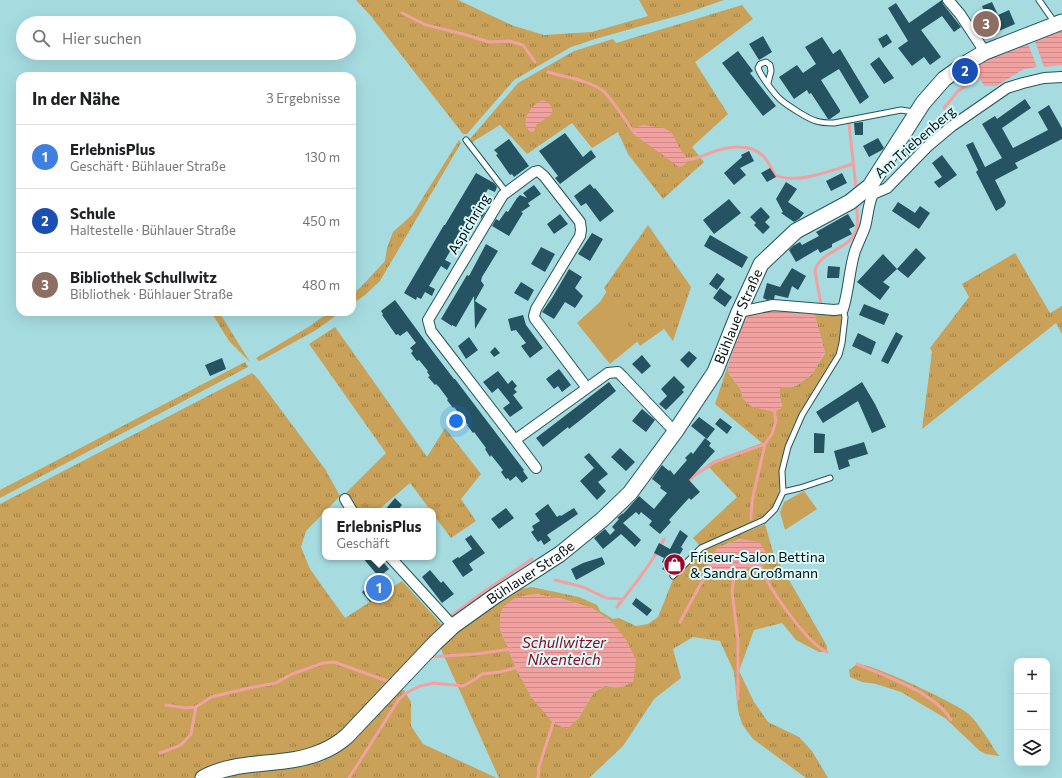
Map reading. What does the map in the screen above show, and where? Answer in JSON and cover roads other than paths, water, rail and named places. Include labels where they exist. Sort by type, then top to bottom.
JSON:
[{"type":"street","points":[[948,0],[960,14],[985,52]]},
{"type":"street","name":"Bühlauer Straße","points":[[203,778],[220,771],[236,767],[305,757],[320,753],[336,745],[347,736],[453,626],[495,596],[560,554],[603,519],[630,493],[675,432],[715,372],[739,312],[761,264],[796,231],[872,190],[916,113],[944,79],[985,52],[1059,23]]},
{"type":"street","name":"Am Triebenberg","points":[[843,309],[847,296],[850,270],[865,227],[872,190],[887,188],[927,147],[952,126],[1007,88],[1044,78],[1062,77]]},
{"type":"street","name":"Aspichring","points":[[536,468],[430,332],[428,320],[503,195],[534,172],[538,171],[544,176],[580,222],[581,230],[580,236],[536,309],[534,316],[536,323],[587,388]]},
{"type":"street","points":[[739,312],[773,305],[834,310],[843,309]]},
{"type":"street","points":[[515,440],[608,373],[618,372],[675,432]]},
{"type":"street","points":[[345,500],[350,508]]},
{"type":"street","points":[[393,560],[453,626]]},
{"type":"lane","points":[[1039,0],[1059,23]]},
{"type":"lane","points":[[768,83],[781,100],[814,121],[823,123],[834,123],[901,110],[916,113]]},
{"type":"lane","points":[[466,140],[506,192]]},
{"type":"lane","name":"Am Triebenberg","points":[[673,576],[701,548],[764,520],[776,509],[783,492],[782,471],[788,448],[802,415],[839,355],[845,317],[843,309]]},
{"type":"lane","points":[[783,492],[830,478]]},
{"type":"water","points":[[1062,31],[1062,65],[1044,67],[1035,41]]},
{"type":"water","points":[[1028,44],[1037,67],[1024,69],[996,86],[984,86],[974,67],[992,58]]},
{"type":"water","points":[[543,100],[547,102],[552,109],[552,114],[537,124],[533,133],[526,125],[527,115],[538,102]]},
{"type":"water","points":[[643,125],[664,128],[672,133],[688,160],[683,166],[679,167],[632,133],[634,128]]},
{"type":"water","points":[[766,309],[814,312],[825,352],[812,374],[796,386],[780,388],[779,392],[782,408],[774,412],[752,407],[744,400],[740,388],[729,374],[728,365],[743,322],[751,313]]},
{"type":"water","points":[[741,539],[759,542],[768,559],[761,566],[747,568],[734,577],[720,578],[709,573],[707,560],[719,547]]},
{"type":"water","name":"Schullwitzer Nixenteich","points":[[535,594],[563,599],[592,608],[612,622],[627,641],[636,660],[633,682],[620,688],[605,686],[594,692],[578,719],[567,729],[553,723],[532,698],[516,668],[500,629],[500,616],[503,607],[516,597]]},
{"type":"waterway","points":[[402,13],[426,25],[489,42],[509,41],[523,45],[535,62]]},
{"type":"waterway","points":[[548,72],[583,81],[602,90],[635,132]]},
{"type":"waterway","points":[[944,108],[958,91],[981,76]]},
{"type":"waterway","points":[[849,124],[856,187]]},
{"type":"waterway","points":[[685,159],[694,159],[723,149],[744,147],[758,152],[763,156],[775,175],[784,178],[814,176],[853,164]]},
{"type":"waterway","points":[[821,305],[815,271],[823,258],[843,246],[854,235],[857,227],[857,208]]},
{"type":"waterway","points":[[687,482],[715,462],[765,444],[772,434],[776,421],[774,409]]},
{"type":"waterway","points":[[751,519],[752,501],[765,444]]},
{"type":"waterway","points":[[617,607],[648,566],[664,539]]},
{"type":"waterway","points":[[451,616],[532,559]]},
{"type":"waterway","points":[[761,566],[771,587],[789,614],[799,627],[819,647],[827,652]]},
{"type":"waterway","points":[[680,622],[700,585],[709,573]]},
{"type":"waterway","points":[[734,577],[732,592],[738,639],[738,699]]},
{"type":"waterway","points":[[555,580],[583,587],[606,598],[623,599]]},
{"type":"waterway","points":[[431,637],[441,626]]},
{"type":"waterway","points":[[429,657],[476,654],[511,649]]},
{"type":"waterway","points":[[160,753],[181,745],[191,734],[196,707],[211,697],[276,683],[292,674],[323,663],[334,662],[390,682]]},
{"type":"waterway","points":[[857,664],[909,686],[944,710],[951,720]]},
{"type":"waterway","points":[[349,778],[399,699],[406,693],[420,686],[434,683],[463,686],[482,674],[500,672],[519,667]]},
{"type":"waterway","points":[[166,705],[186,708],[196,707]]},
{"type":"waterway","points":[[538,778],[539,767],[554,720]]},
{"type":"place","name":"Bibliothek Schullwitz","points":[[986,24]]},
{"type":"place","name":"Schule","points":[[965,71]]},
{"type":"place","name":"Friseur-Salon Bettina & Sandra Großmann","points":[[674,565]]},
{"type":"place","name":"ErlebnisPlus","points":[[379,588]]}]
